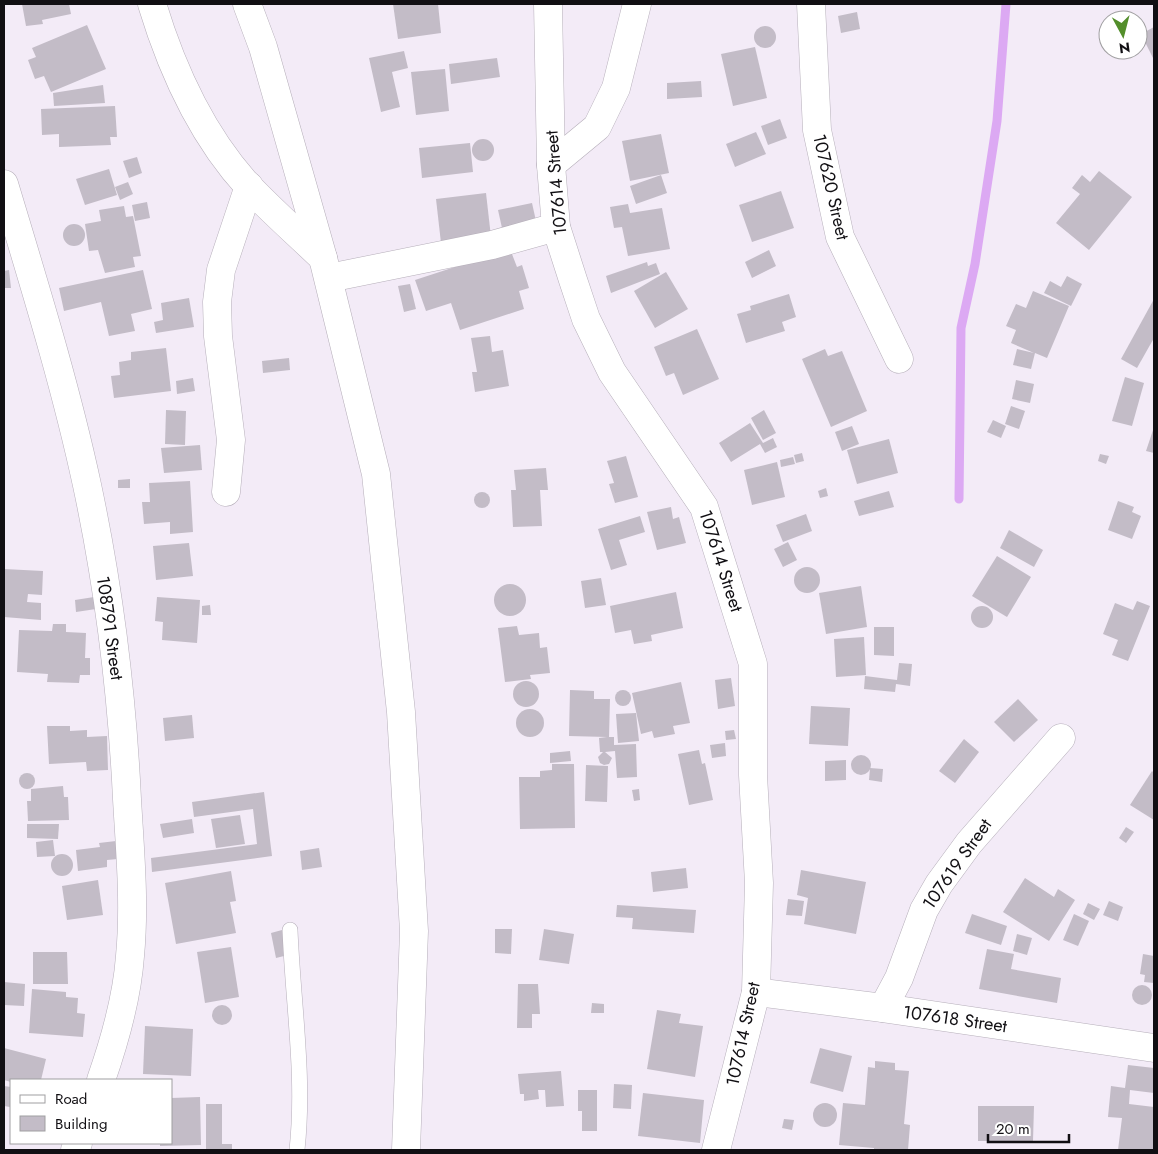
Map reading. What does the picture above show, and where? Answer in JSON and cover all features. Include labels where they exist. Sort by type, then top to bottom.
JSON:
[{"type":"street","points":[[152,4],[166,51],[198,118],[249,186],[326,268]]},
{"type":"street","points":[[247,4],[263,47],[326,268],[376,474],[401,712],[414,931],[406,1150]]},
{"type":"street","name":"107614 Street","points":[[548,4],[551,165],[556,226],[586,319],[612,372],[704,507],[753,664],[753,775],[759,883],[756,992],[716,1150]]},
{"type":"street","points":[[551,165],[597,127],[616,88],[637,4]]},
{"type":"street","name":"107620 Street","points":[[811,4],[816,130],[840,237],[899,359]]},
{"type":"street","name":"108791 Street","points":[[4,184],[66,396],[87,485],[98,546],[124,729],[132,892],[130,956],[117,1033],[101,1079]]},
{"type":"street","points":[[226,492],[230,440],[218,336],[217,302],[221,270],[249,186]]},
{"type":"street","points":[[326,268],[492,245],[556,226]]},
{"type":"street","name":"107619 Street","points":[[883,1008],[899,978],[924,910],[939,884],[969,842],[1062,738]]},
{"type":"street","name":"107618 Street","points":[[756,992],[883,1008],[1154,1048]]},
{"type":"lane","points":[[290,930],[292,986],[300,1046],[300,1116],[297,1150]]},
{"type":"building","points":[[22,4],[69,4],[71,14],[42,20],[43,24],[26,26]]},
{"type":"building","points":[[393,4],[438,4],[441,33],[398,39]]},
{"type":"building","points":[[857,12],[860,29],[841,33],[838,16]]},
{"type":"building","points":[[87,25],[106,69],[51,92],[44,76],[35,79],[28,60],[36,57],[32,48]]},
{"type":"building","points":[[765,26],[773,29],[776,37],[773,45],[765,48],[757,45],[754,37],[757,29]]},
{"type":"building","points":[[1154,27],[1154,60],[1148,48],[1148,30]]},
{"type":"building","points":[[755,47],[767,98],[733,106],[721,54]]},
{"type":"building","points":[[404,51],[408,68],[392,72],[400,107],[381,112],[369,58]]},
{"type":"building","points":[[497,58],[500,77],[451,84],[449,64]]},
{"type":"building","points":[[445,69],[449,111],[416,115],[411,72]]},
{"type":"building","points":[[701,81],[702,97],[667,99],[667,83]]},
{"type":"building","points":[[103,85],[105,103],[54,106],[53,93]]},
{"type":"building","points":[[115,106],[117,137],[110,137],[111,145],[59,147],[59,134],[42,135],[41,109]]},
{"type":"building","points":[[780,119],[787,138],[768,145],[761,126]]},
{"type":"building","points":[[756,132],[766,154],[735,167],[726,144]]},
{"type":"building","points":[[661,134],[669,173],[630,181],[622,141]]},
{"type":"building","points":[[483,139],[493,146],[494,150],[487,160],[483,161],[473,154],[472,150],[479,140]]},
{"type":"building","points":[[470,143],[473,172],[422,178],[419,148]]},
{"type":"building","points":[[137,157],[142,173],[129,178],[123,161]]},
{"type":"building","points":[[109,169],[117,195],[85,205],[76,179]]},
{"type":"building","points":[[1099,171],[1132,197],[1089,250],[1056,223],[1080,194],[1072,188],[1082,175],[1090,182]]},
{"type":"building","points":[[661,175],[667,193],[636,204],[630,186]]},
{"type":"building","points":[[128,182],[133,194],[120,200],[115,187]]},
{"type":"building","points":[[781,191],[794,228],[752,242],[739,205]]},
{"type":"building","points":[[486,193],[491,237],[441,243],[436,199]]},
{"type":"building","points":[[147,202],[150,218],[135,221],[132,205]]},
{"type":"building","points":[[532,203],[536,221],[502,228],[498,210]]},
{"type":"building","points":[[628,204],[630,213],[662,208],[670,249],[628,256],[622,227],[614,228],[610,207]]},
{"type":"building","points":[[124,206],[126,217],[133,216],[141,256],[133,257],[135,267],[105,273],[98,250],[89,251],[85,224],[101,221],[99,210]]},
{"type":"building","points":[[74,224],[82,227],[85,235],[82,243],[74,246],[66,243],[63,235],[66,227]]},
{"type":"building","points":[[510,249],[517,267],[522,265],[529,288],[519,291],[524,309],[460,330],[451,303],[426,311],[415,280]]},
{"type":"building","points":[[769,250],[776,266],[752,278],[745,262]]},
{"type":"building","points":[[647,262],[648,266],[656,263],[660,274],[611,293],[606,276]]},
{"type":"building","points":[[9,270],[11,288],[4,288],[4,271]]},
{"type":"building","points":[[143,270],[152,309],[131,314],[135,331],[109,336],[101,302],[64,311],[59,288]]},
{"type":"building","points":[[666,272],[688,309],[655,328],[634,291]]},
{"type":"building","points":[[1067,276],[1082,284],[1071,306],[1044,293],[1050,281],[1061,287]]},
{"type":"building","points":[[410,284],[416,309],[404,312],[398,286]]},
{"type":"building","points":[[1033,291],[1069,306],[1047,358],[1035,353],[1031,369],[1013,365],[1017,349],[1034,353],[1011,343],[1016,330],[1006,326],[1016,304],[1026,308]]},
{"type":"building","points":[[789,294],[796,317],[782,322],[785,331],[746,343],[737,314],[751,310],[750,306]]},
{"type":"building","points":[[189,298],[194,327],[156,333],[154,322],[163,320],[161,303]]},
{"type":"building","points":[[1154,299],[1154,338],[1137,368],[1121,359]]},
{"type":"building","points":[[697,329],[719,379],[683,395],[674,373],[666,376],[654,347]]},
{"type":"building","points":[[490,336],[492,352],[503,350],[509,386],[475,392],[472,372],[477,372],[471,338]]},
{"type":"building","points":[[166,348],[171,391],[114,398],[111,376],[120,375],[119,362],[131,360],[131,352]]},
{"type":"building","points":[[825,349],[828,356],[842,351],[867,411],[831,427],[802,359]]},
{"type":"building","points":[[289,358],[290,370],[263,373],[262,361]]},
{"type":"building","points":[[1125,377],[1144,383],[1132,426],[1112,421]]},
{"type":"building","points":[[193,378],[195,391],[177,394],[176,381]]},
{"type":"building","points":[[1016,380],[1034,384],[1030,403],[1012,399]]},
{"type":"building","points":[[1011,406],[1025,411],[1019,429],[1005,424]]},
{"type":"building","points":[[166,410],[186,411],[185,445],[165,444]]},
{"type":"building","points":[[764,410],[776,433],[763,440],[751,418]]},
{"type":"building","points":[[993,420],[1006,426],[1001,438],[987,432]]},
{"type":"building","points":[[750,423],[763,443],[773,438],[777,447],[765,453],[760,444],[731,462],[719,443]]},
{"type":"building","points":[[852,426],[859,444],[842,451],[835,432]]},
{"type":"building","points":[[1154,427],[1154,453],[1146,451]]},
{"type":"building","points":[[889,439],[898,473],[857,484],[847,450]]},
{"type":"building","points":[[200,445],[202,470],[164,473],[161,448]]},
{"type":"building","points":[[802,453],[804,461],[796,463],[794,455]]},
{"type":"building","points":[[1100,454],[1109,456],[1106,464],[1098,461]]},
{"type":"building","points":[[626,456],[638,497],[615,503],[609,484],[614,483],[607,461]]},
{"type":"building","points":[[793,457],[795,464],[781,467],[780,460]]},
{"type":"building","points":[[777,462],[785,497],[752,505],[744,470]]},
{"type":"building","points":[[546,468],[548,490],[540,490],[542,526],[513,527],[511,490],[516,490],[514,470]]},
{"type":"building","points":[[130,479],[130,488],[118,488],[118,480]]},
{"type":"building","points":[[190,481],[193,532],[170,534],[170,522],[144,524],[142,502],[150,502],[149,483]]},
{"type":"building","points":[[826,488],[828,496],[820,498],[818,491]]},
{"type":"building","points":[[889,491],[894,507],[859,516],[854,501]]},
{"type":"building","points":[[482,492],[488,494],[490,500],[488,506],[482,508],[476,506],[474,500],[476,494]]},
{"type":"building","points":[[1118,501],[1134,507],[1132,512],[1141,516],[1132,539],[1108,530]]},
{"type":"building","points":[[671,507],[673,519],[679,517],[686,543],[657,550],[647,512]]},
{"type":"building","points":[[806,514],[812,531],[783,542],[776,525]]},
{"type":"building","points":[[640,516],[645,532],[619,540],[627,565],[611,570],[598,529]]},
{"type":"building","points":[[1009,530],[1043,550],[1034,567],[1000,548]]},
{"type":"building","points":[[788,542],[797,560],[783,567],[774,549]]},
{"type":"building","points":[[189,543],[193,576],[156,580],[153,546]]},
{"type":"building","points":[[997,556],[1031,577],[1007,617],[972,596]]},
{"type":"building","points":[[807,567],[816,571],[820,580],[816,589],[807,593],[798,589],[794,580],[798,571]]},
{"type":"building","points":[[4,569],[43,571],[42,595],[28,594],[27,602],[41,603],[41,620],[4,617]]},
{"type":"building","points":[[601,578],[606,605],[585,608],[581,581]]},
{"type":"building","points":[[510,584],[521,589],[526,600],[521,611],[510,616],[499,611],[494,600],[499,589]]},
{"type":"building","points":[[861,586],[867,627],[826,634],[819,593]]},
{"type":"building","points":[[676,592],[683,628],[651,635],[652,641],[634,644],[631,630],[615,633],[610,606]]},
{"type":"building","points":[[94,597],[96,609],[76,612],[75,600]]},
{"type":"building","points":[[157,597],[200,600],[197,643],[162,640],[163,622],[155,621]]},
{"type":"building","points":[[1137,601],[1150,606],[1128,661],[1112,655],[1118,640],[1103,634],[1115,603],[1133,610]]},
{"type":"building","points":[[210,605],[211,615],[202,615],[202,606]]},
{"type":"building","points":[[978,606],[986,606],[993,613],[993,621],[986,628],[978,628],[971,621],[971,613]]},
{"type":"building","points":[[53,624],[66,624],[66,632],[86,633],[85,658],[90,658],[90,675],[80,675],[79,683],[47,682],[48,674],[17,672],[19,630],[52,631]]},
{"type":"building","points":[[517,626],[519,635],[539,633],[540,648],[547,647],[550,673],[530,675],[531,679],[505,682],[498,628]]},
{"type":"building","points":[[874,627],[894,627],[894,656],[874,655]]},
{"type":"building","points":[[864,637],[866,675],[836,677],[834,639]]},
{"type":"building","points":[[899,663],[912,664],[910,686],[896,684],[895,692],[864,689],[865,676],[897,680]]},
{"type":"building","points":[[731,678],[735,706],[718,709],[715,680]]},
{"type":"building","points":[[526,681],[535,685],[539,694],[535,703],[526,707],[517,703],[513,694],[517,685]]},
{"type":"building","points":[[681,682],[690,723],[673,726],[675,734],[654,738],[652,731],[641,734],[632,693]]},
{"type":"building","points":[[570,690],[594,691],[594,699],[610,699],[609,737],[614,737],[614,745],[636,744],[637,777],[617,778],[615,751],[605,752],[612,758],[609,764],[604,765],[600,763],[598,757],[603,752],[600,752],[599,738],[607,737],[569,736]]},
{"type":"building","points":[[623,690],[629,692],[631,698],[629,704],[623,706],[617,704],[615,698],[617,692]]},
{"type":"building","points":[[1018,699],[1038,720],[1014,742],[994,722]]},
{"type":"building","points":[[811,706],[850,708],[848,746],[809,744]]},
{"type":"building","points":[[530,709],[540,713],[544,723],[540,733],[530,737],[520,733],[516,723],[520,713]]},
{"type":"building","points":[[636,713],[639,741],[618,743],[616,714]]},
{"type":"building","points":[[192,715],[194,738],[165,741],[163,718]]},
{"type":"building","points":[[47,726],[70,726],[70,731],[87,730],[87,737],[107,736],[108,770],[87,771],[86,762],[49,764]]},
{"type":"building","points":[[734,730],[736,739],[726,740],[725,731]]},
{"type":"building","points":[[964,739],[979,752],[955,783],[939,771]]},
{"type":"building","points":[[725,743],[726,756],[712,758],[710,745]]},
{"type":"building","points":[[699,750],[702,764],[705,763],[713,800],[689,805],[678,754]]},
{"type":"building","points":[[570,751],[571,761],[550,763],[550,753]]},
{"type":"building","points":[[861,755],[868,758],[871,765],[868,772],[861,775],[854,772],[851,765],[854,758]]},
{"type":"building","points":[[846,760],[846,780],[825,781],[825,761]]},
{"type":"building","points":[[552,764],[574,764],[575,828],[520,829],[519,777],[540,777],[540,771],[552,770]]},
{"type":"building","points":[[586,765],[608,766],[607,802],[585,801]]},
{"type":"building","points":[[870,768],[883,769],[882,782],[869,780]]},
{"type":"building","points":[[1152,771],[1154,773],[1154,820],[1130,805]]},
{"type":"building","points":[[27,773],[33,775],[35,781],[33,787],[27,789],[21,787],[19,781],[21,775]]},
{"type":"building","points":[[63,786],[64,797],[68,797],[69,820],[28,821],[27,801],[31,801],[31,789]]},
{"type":"building","points":[[639,789],[640,800],[634,801],[632,790]]},
{"type":"building","points":[[264,792],[272,856],[152,872],[151,858],[257,844],[253,809],[194,817],[192,802]]},
{"type":"building","points":[[240,815],[245,844],[216,848],[211,819]]},
{"type":"building","points":[[192,819],[194,833],[163,838],[160,824]]},
{"type":"building","points":[[27,824],[59,824],[58,839],[27,838]]},
{"type":"building","points":[[1126,827],[1134,832],[1126,843],[1119,838]]},
{"type":"building","points":[[53,840],[55,856],[37,857],[36,842]]},
{"type":"building","points":[[116,841],[118,859],[107,860],[107,867],[78,871],[76,850],[100,847],[99,843]]},
{"type":"building","points":[[319,848],[322,867],[302,870],[300,851]]},
{"type":"building","points":[[62,854],[70,857],[73,865],[70,873],[62,876],[54,873],[51,865],[54,857]]},
{"type":"building","points":[[686,868],[688,888],[653,892],[651,872]]},
{"type":"building","points":[[801,870],[866,882],[856,934],[804,924],[808,898],[797,895]]},
{"type":"building","points":[[231,871],[236,901],[230,902],[236,933],[176,944],[165,883]]},
{"type":"building","points":[[1025,878],[1054,897],[1058,889],[1075,900],[1049,941],[1003,912]]},
{"type":"building","points":[[98,880],[103,915],[67,920],[62,886]]},
{"type":"building","points":[[788,899],[804,901],[802,916],[786,915]]},
{"type":"building","points":[[1109,901],[1123,907],[1118,921],[1103,915]]},
{"type":"building","points":[[1088,903],[1100,909],[1094,920],[1083,914]]},
{"type":"building","points":[[617,905],[696,910],[694,933],[632,929],[633,918],[616,917]]},
{"type":"building","points":[[972,914],[1007,926],[1001,945],[965,933]]},
{"type":"building","points":[[1074,914],[1089,921],[1078,946],[1063,940]]},
{"type":"building","points":[[495,929],[512,929],[511,954],[495,953]]},
{"type":"building","points":[[544,929],[574,934],[569,964],[539,960]]},
{"type":"building","points":[[282,930],[288,955],[276,958],[271,933]]},
{"type":"building","points":[[1017,934],[1032,938],[1027,955],[1013,951]]},
{"type":"building","points":[[231,947],[239,997],[205,1003],[197,952]]},
{"type":"building","points":[[987,949],[1014,954],[1011,969],[1061,978],[1057,1003],[979,989]]},
{"type":"building","points":[[33,952],[67,952],[68,984],[33,984]]},
{"type":"building","points":[[1143,954],[1154,956],[1154,983],[1144,982],[1145,975],[1140,974]]},
{"type":"building","points":[[4,982],[25,984],[24,1006],[4,1005]]},
{"type":"building","points":[[518,984],[538,984],[540,1014],[532,1014],[532,1028],[517,1028]]},
{"type":"building","points":[[1142,985],[1149,988],[1152,995],[1149,1002],[1142,1005],[1135,1002],[1132,995],[1135,988]]},
{"type":"building","points":[[32,989],[66,992],[66,997],[78,998],[77,1013],[85,1014],[83,1037],[29,1033]]},
{"type":"building","points":[[592,1003],[604,1004],[604,1013],[591,1013]]},
{"type":"building","points":[[218,1005],[226,1005],[232,1011],[232,1019],[226,1025],[218,1025],[212,1019],[212,1011]]},
{"type":"building","points":[[657,1010],[681,1014],[679,1023],[703,1026],[695,1077],[647,1069]]},
{"type":"building","points":[[145,1026],[193,1029],[191,1076],[143,1074]]},
{"type":"building","points":[[4,1048],[46,1059],[41,1079],[10,1079],[10,1082],[4,1080]]},
{"type":"building","points":[[820,1048],[852,1056],[843,1092],[810,1083]]},
{"type":"building","points":[[875,1061],[895,1063],[895,1070],[909,1071],[904,1124],[910,1125],[908,1150],[874,1150],[874,1148],[839,1145],[843,1103],[865,1105],[868,1067],[875,1068]]},
{"type":"building","points":[[1128,1065],[1154,1068],[1154,1093],[1130,1090],[1129,1104],[1154,1107],[1154,1150],[1118,1150],[1122,1118],[1108,1117],[1111,1086],[1125,1088]]},
{"type":"building","points":[[561,1071],[564,1106],[546,1107],[545,1090],[538,1090],[539,1099],[524,1101],[524,1094],[520,1094],[518,1074]]},
{"type":"building","points":[[614,1084],[632,1085],[631,1109],[613,1108]]},
{"type":"building","points":[[4,1086],[10,1087],[10,1107],[4,1106]]},
{"type":"building","points":[[578,1090],[597,1090],[597,1131],[582,1131],[582,1111],[578,1111]]},
{"type":"building","points":[[643,1093],[704,1100],[700,1143],[638,1136]]},
{"type":"building","points":[[200,1097],[201,1145],[160,1146],[160,1144],[172,1144],[172,1098]]},
{"type":"building","points":[[825,1103],[834,1106],[837,1115],[834,1124],[825,1127],[816,1124],[813,1115],[816,1106]]},
{"type":"building","points":[[206,1104],[222,1104],[222,1144],[232,1144],[232,1150],[206,1150]]},
{"type":"building","points":[[978,1106],[1034,1106],[1033,1141],[978,1141]]},
{"type":"building","points":[[784,1119],[794,1120],[792,1130],[782,1128]]},
{"type":"waterway","points":[[959,499],[961,328],[975,264],[997,121],[1006,4]]}]
